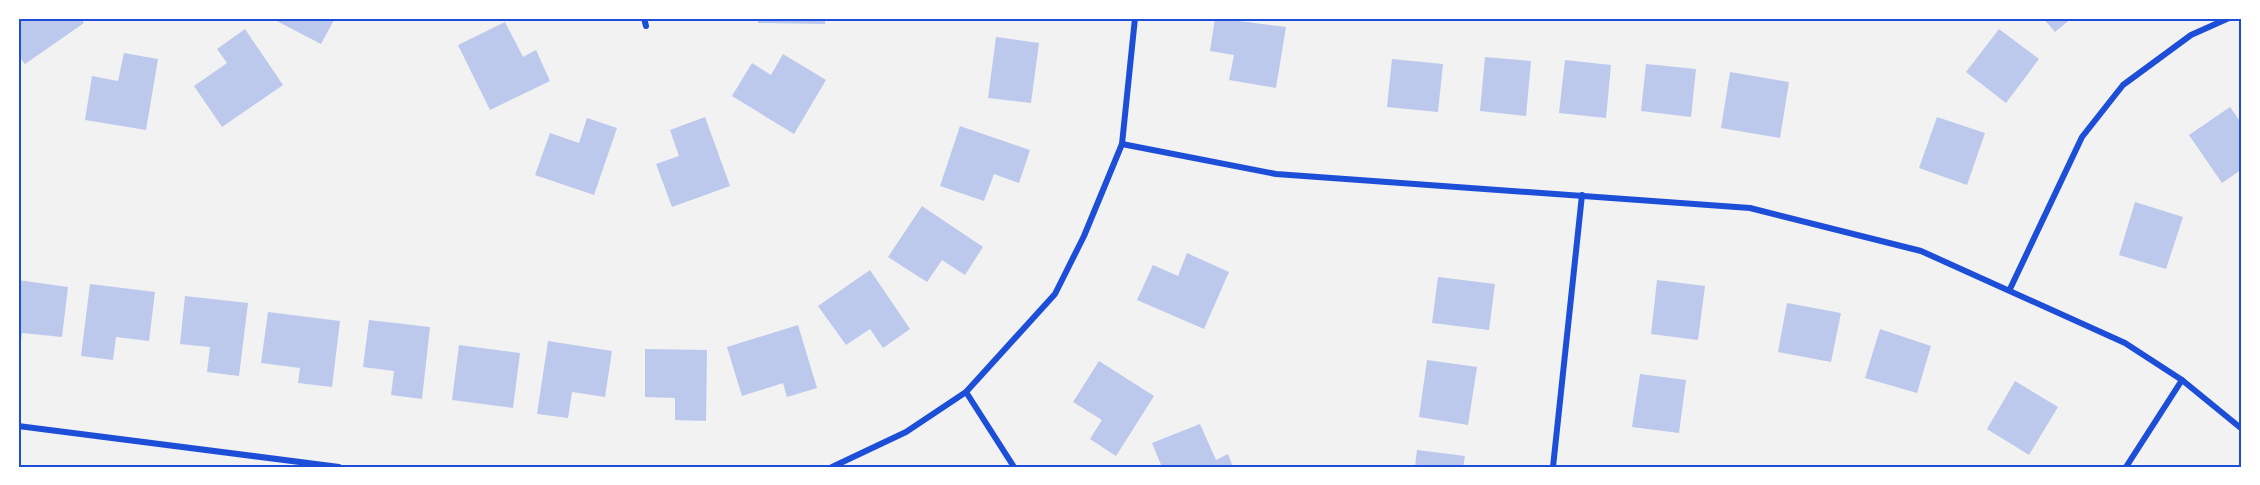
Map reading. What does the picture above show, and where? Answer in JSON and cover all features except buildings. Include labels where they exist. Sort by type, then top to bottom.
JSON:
[{"type":"street","points":[[644,18],[646,26]]},
{"type":"street","points":[[832,467],[906,432],[966,392],[1055,294],[1084,236],[1122,144],[1135,18]]},
{"type":"street","points":[[2010,289],[2082,137],[2123,86],[2191,35],[2229,18]]},
{"type":"street","points":[[1122,144],[1276,174],[1750,208],[1921,251],[2010,289],[2125,343],[2182,380],[2242,429]]},
{"type":"street","points":[[1553,467],[1582,195]]},
{"type":"street","points":[[2126,467],[2182,380]]},
{"type":"street","points":[[966,392],[1014,467]]},
{"type":"street","points":[[18,426],[339,467]]}]
